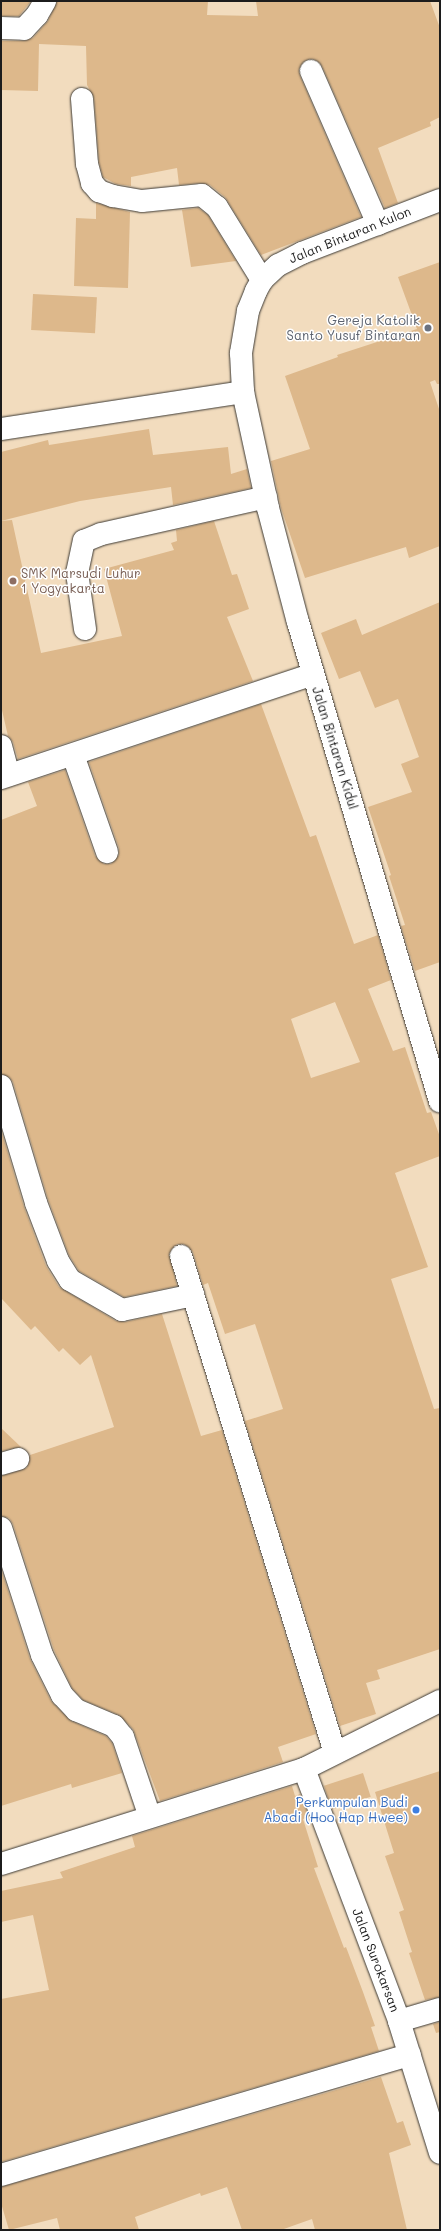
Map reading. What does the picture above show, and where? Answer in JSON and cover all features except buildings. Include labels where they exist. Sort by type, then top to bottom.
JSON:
[{"type":"street","points":[[1,28],[24,29],[37,15],[45,1]]},
{"type":"street","points":[[311,71],[378,224]]},
{"type":"street","points":[[82,99],[87,164],[92,183],[100,191],[113,196],[142,201],[202,195],[217,207],[262,280]]},
{"type":"street","name":"Jalan Bintaran Kulon","points":[[243,392],[241,353],[243,332],[248,311],[262,280],[278,265],[290,258],[440,200]]},
{"type":"street","points":[[1,429],[243,392]]},
{"type":"street","name":"Jalan Bintaran Kidul","points":[[243,392],[266,497],[313,674],[440,1101]]},
{"type":"street","points":[[85,629],[77,573],[84,541],[101,534],[266,497]]},
{"type":"street","points":[[1,746],[5,776],[313,674]]},
{"type":"street","points":[[72,755],[107,852]]},
{"type":"street","points":[[1,1086],[36,1203],[58,1261],[70,1280],[122,1310],[193,1295]]},
{"type":"street","points":[[181,1256],[335,1753]]},
{"type":"street","points":[[1,1528],[42,1655],[62,1695],[76,1710],[114,1726],[123,1737],[150,1817]]},
{"type":"street","points":[[1,1864],[304,1769],[440,1701]]},
{"type":"street","name":"Jalan Surokarsan","points":[[304,1769],[399,2020],[440,2153]]},
{"type":"street","points":[[399,2020],[440,2009]]},
{"type":"street","points":[[1,2174],[410,2055]]},
{"type":"place","name":"Gereja Katolik Santo Yusuf Bintaran","points":[[428,328]]},
{"type":"place","name":"SMK Marsudi Luhur 1 Yogyakarta","points":[[13,581]]},
{"type":"place","name":"Perkumpulan Budi Abadi (Hoo Hap Hwee)","points":[[416,1810]]}]
